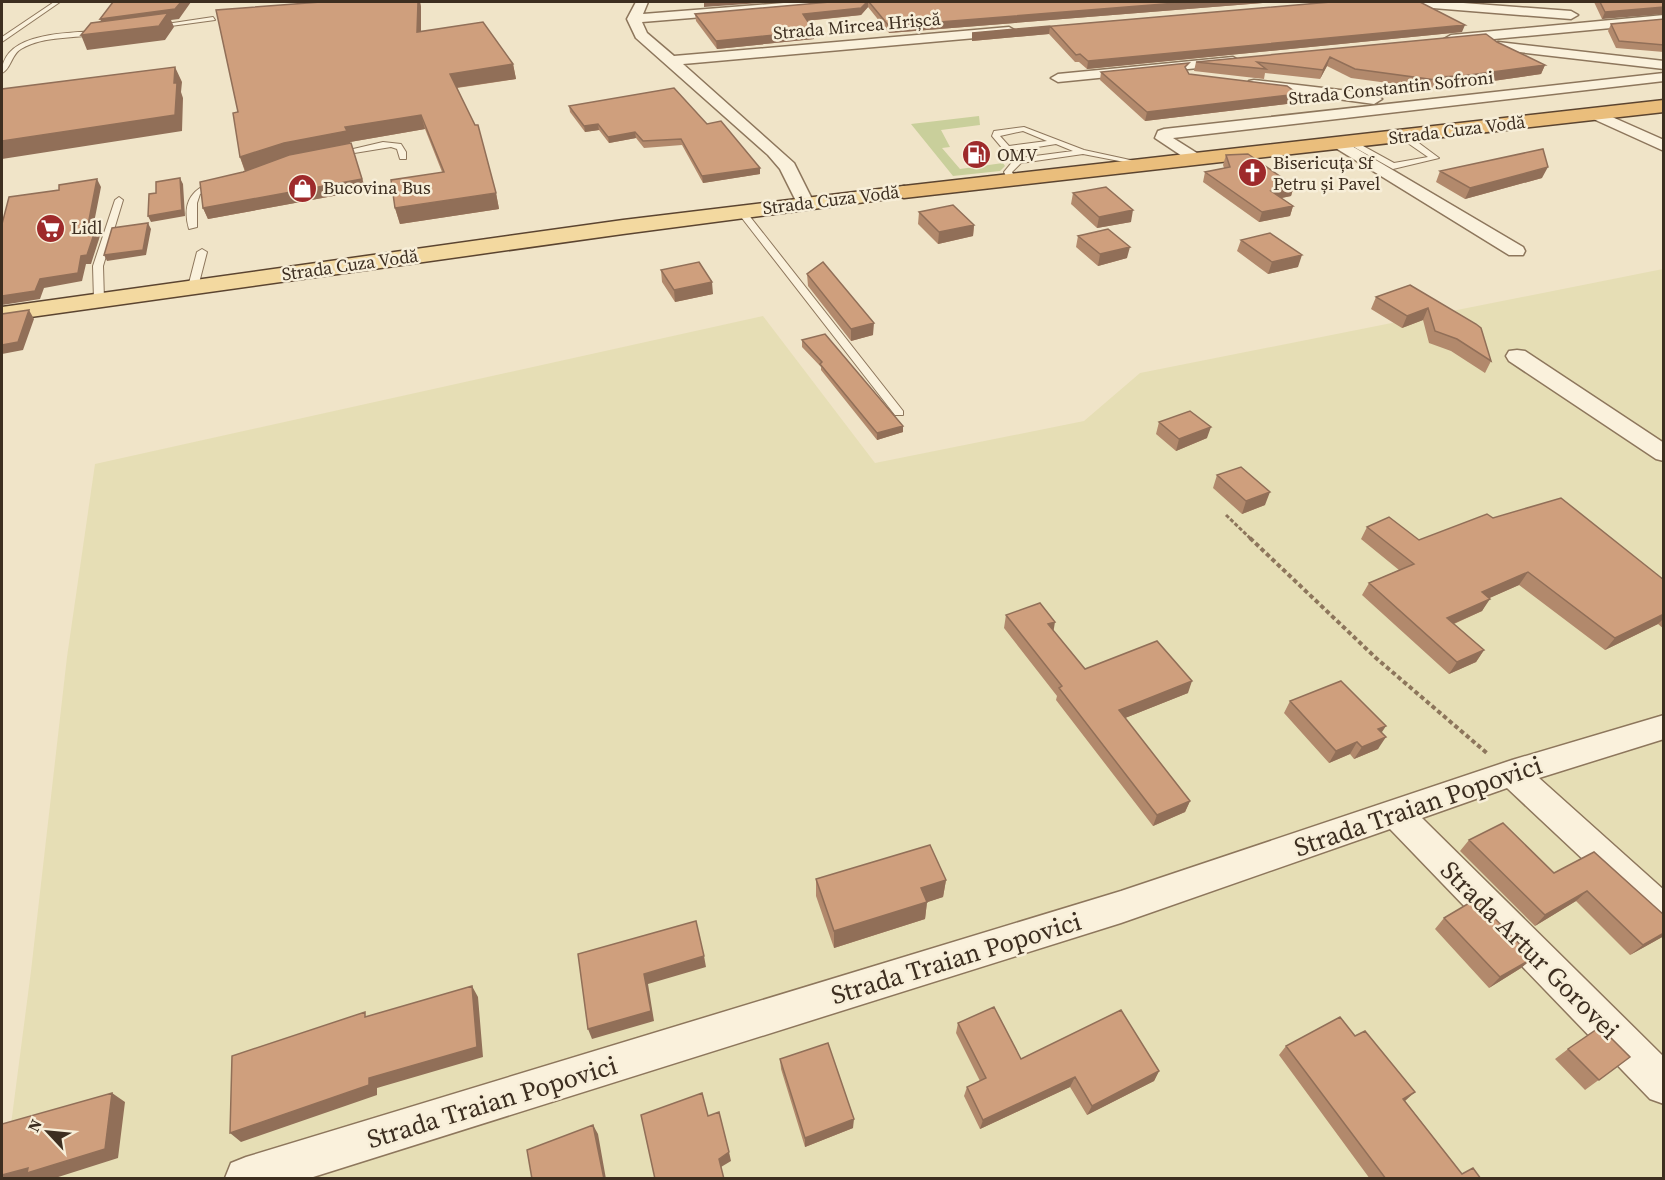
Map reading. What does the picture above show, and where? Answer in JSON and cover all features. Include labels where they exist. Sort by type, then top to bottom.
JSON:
[{"type":"highway","name":"Strada Cuza Vodă","points":[[904,192],[1010,157],[1146,164],[1345,144],[1664,106]]},
{"type":"main road","name":"Strada Cuza Vodă","points":[[2,314],[741,211],[904,192]]},
{"type":"street","points":[[642,2],[634,19],[641,35],[774,152],[788,167],[805,203]]},
{"type":"street","points":[[634,19],[836,2]]},
{"type":"street","points":[[1408,2],[1625,22]]},
{"type":"street","points":[[1433,41],[1664,19]]},
{"type":"street","name":"Strada Mircea Hrișcă","points":[[669,61],[1023,29]]},
{"type":"street","points":[[1454,39],[1664,65]]},
{"type":"street","points":[[1058,78],[1248,60]]},
{"type":"street","points":[[1152,69],[1214,79]]},
{"type":"street","name":"Strada Constantin Sofroni","points":[[1194,159],[1163,138],[1164,134],[1664,77]]},
{"type":"street","points":[[1237,82],[1380,100],[1400,106]]},
{"type":"street","points":[[1594,114],[1664,146]]},
{"type":"street","points":[[1345,144],[1516,251]]},
{"type":"street","points":[[1517,356],[1664,454]]},
{"type":"street","name":"Strada Traian Popovici","points":[[246,1179],[1121,907],[1512,773],[1664,727]]},
{"type":"street","points":[[1512,773],[1664,913]]},
{"type":"street","name":"Strada Artur Gorovei","points":[[1397,814],[1664,1085]]},
{"type":"lane","points":[[2,39],[57,2]]},
{"type":"lane","points":[[143,27],[213,19]]},
{"type":"lane","points":[[2,71],[9,55],[18,47],[39,40],[109,31]]},
{"type":"lane","points":[[1010,157],[996,136],[997,133],[1021,129],[1083,152],[1146,164]]},
{"type":"lane","points":[[1345,144],[1393,166],[1435,158],[1405,137]]},
{"type":"lane","points":[[1010,157],[1057,141]]},
{"type":"lane","points":[[322,156],[387,144],[396,145],[401,149],[403,157]]},
{"type":"lane","points":[[1010,157],[1070,146]]},
{"type":"lane","points":[[1010,157],[1083,152]]},
{"type":"lane","points":[[192,227],[193,196],[198,189],[229,181]]},
{"type":"lane","points":[[99,300],[98,266],[119,200]]},
{"type":"lane","points":[[741,211],[899,413]]},
{"type":"lane","points":[[193,287],[202,252]]},
{"type":"path","points":[[1226,515],[1376,658],[1512,773]]},
{"type":"shaded area","points":[[1663,269],[1663,1178],[4,1178],[31,971],[67,657],[95,464],[763,316],[875,463],[1084,421],[1140,373]]},
{"type":"green space","points":[[979,116],[980,125],[941,130],[950,147],[942,148],[960,169],[1003,163],[1005,166],[1000,171],[953,176],[911,124]]},
{"type":"building","points":[[113,2],[181,2],[175,9],[100,19]]},
{"type":"building","points":[[321,2],[418,2],[417,32],[483,22],[513,64],[450,74],[475,125],[478,125],[496,193],[395,208],[391,180],[444,172],[421,115],[345,127],[347,131],[284,143],[240,157],[233,113],[238,112],[216,10]]},
{"type":"building","points":[[830,2],[867,2],[861,8],[803,14],[814,31],[716,41],[695,14]]},
{"type":"building","points":[[869,2],[1189,2],[889,26]]},
{"type":"building","points":[[1331,2],[1420,2],[1465,25],[1088,61],[1080,54],[1076,55],[1050,26]]},
{"type":"building","points":[[1600,2],[1664,2],[1664,7],[1605,12]]},
{"type":"building","points":[[168,13],[159,26],[81,35],[91,23]]},
{"type":"building","points":[[1664,19],[1664,45],[1619,41],[1611,24]]},
{"type":"building","points":[[1486,34],[1497,42],[1545,65],[1462,76],[1435,77],[1436,80],[1355,69],[1330,57],[1323,70],[1257,62],[1266,69],[1196,62]]},
{"type":"building","points":[[1189,63],[1185,67],[1189,74],[1287,86],[1298,94],[1147,112],[1101,72]]},
{"type":"building","points":[[175,67],[174,83],[177,83],[175,115],[2,141],[2,89]]},
{"type":"building","points":[[674,88],[707,124],[721,121],[760,168],[702,176],[681,139],[643,141],[635,132],[608,137],[598,124],[584,126],[569,106]]},
{"type":"building","points":[[351,143],[362,179],[203,208],[200,182],[243,172],[289,155]]},
{"type":"building","points":[[1543,149],[1548,167],[1470,188],[1440,171]]},
{"type":"building","points":[[1248,154],[1294,186],[1271,191],[1293,206],[1262,212],[1205,172],[1230,167],[1226,155]]},
{"type":"building","points":[[180,178],[182,210],[148,216],[149,194],[156,193],[156,182]]},
{"type":"building","name":"Lidl","points":[[97,179],[87,230],[96,228],[87,255],[81,256],[78,273],[40,279],[35,291],[2,296],[2,224],[9,197],[59,190],[59,185]]},
{"type":"building","points":[[1106,187],[1133,210],[1099,217],[1073,193]]},
{"type":"building","points":[[953,205],[974,225],[939,232],[919,212]]},
{"type":"building","points":[[148,223],[143,250],[104,255],[112,228]]},
{"type":"building","points":[[1108,229],[1130,247],[1100,254],[1078,236]]},
{"type":"building","points":[[1270,233],[1302,255],[1272,262],[1241,240]]},
{"type":"building","points":[[699,262],[712,282],[674,290],[661,270]]},
{"type":"building","points":[[823,262],[874,323],[851,329],[807,274]]},
{"type":"building","points":[[1410,285],[1481,328],[1491,361],[1457,339],[1435,331],[1428,308],[1407,316],[1376,297]]},
{"type":"building","points":[[29,310],[18,342],[2,345],[2,314]]},
{"type":"building","points":[[825,334],[903,426],[877,433],[802,340]]},
{"type":"building","points":[[1190,411],[1211,427],[1179,439],[1159,422]]},
{"type":"building","points":[[1241,467],[1270,492],[1246,501],[1217,475]]},
{"type":"building","points":[[1561,498],[1664,580],[1664,614],[1615,638],[1528,572],[1482,592],[1490,599],[1447,618],[1484,650],[1457,662],[1369,583],[1414,564],[1367,527],[1389,517],[1419,540],[1487,514],[1493,518]]},
{"type":"building","points":[[1040,603],[1055,622],[1048,624],[1085,669],[1157,641],[1192,681],[1119,710],[1190,801],[1157,815],[1059,688],[1062,686],[1006,615]]},
{"type":"building","points":[[1341,681],[1386,726],[1378,729],[1386,737],[1362,747],[1357,742],[1336,751],[1290,701]]},
{"type":"building","points":[[1503,823],[1554,873],[1594,852],[1664,915],[1664,933],[1643,945],[1587,891],[1545,915],[1469,840]]},
{"type":"building","points":[[930,845],[946,880],[921,888],[927,902],[834,931],[816,879]]},
{"type":"building","points":[[1476,899],[1533,958],[1500,977],[1444,918]]},
{"type":"building","points":[[696,921],[704,956],[644,974],[651,1011],[588,1029],[578,954]]},
{"type":"building","points":[[472,986],[477,1047],[369,1078],[369,1085],[230,1133],[232,1056],[365,1012],[365,1017]]},
{"type":"building","points":[[994,1007],[1021,1059],[1121,1010],[1159,1071],[1092,1106],[1075,1077],[983,1120],[967,1087],[986,1078],[958,1023]]},
{"type":"building","points":[[1340,1017],[1355,1036],[1365,1031],[1415,1092],[1403,1099],[1462,1174],[1473,1168],[1481,1179],[1386,1179],[1286,1046]]},
{"type":"building","points":[[1600,1027],[1630,1057],[1599,1080],[1568,1049]]},
{"type":"building","points":[[828,1043],[854,1119],[805,1138],[780,1059]]},
{"type":"building","points":[[112,1093],[105,1149],[27,1173],[28,1168],[2,1175],[2,1124]]},
{"type":"building","points":[[702,1093],[708,1116],[719,1112],[729,1152],[719,1159],[724,1179],[655,1179],[641,1115]]},
{"type":"building","points":[[593,1125],[604,1179],[532,1179],[527,1150]]},
{"type":"place","name":"OMV","points":[[976,155]]},
{"type":"place","name":"Bisericuța Sf Petru și Pavel","points":[[1252,173]]},
{"type":"place","name":"Bucovina Bus","points":[[302,188]]},
{"type":"place","name":"Lidl","points":[[50,228]]}]
